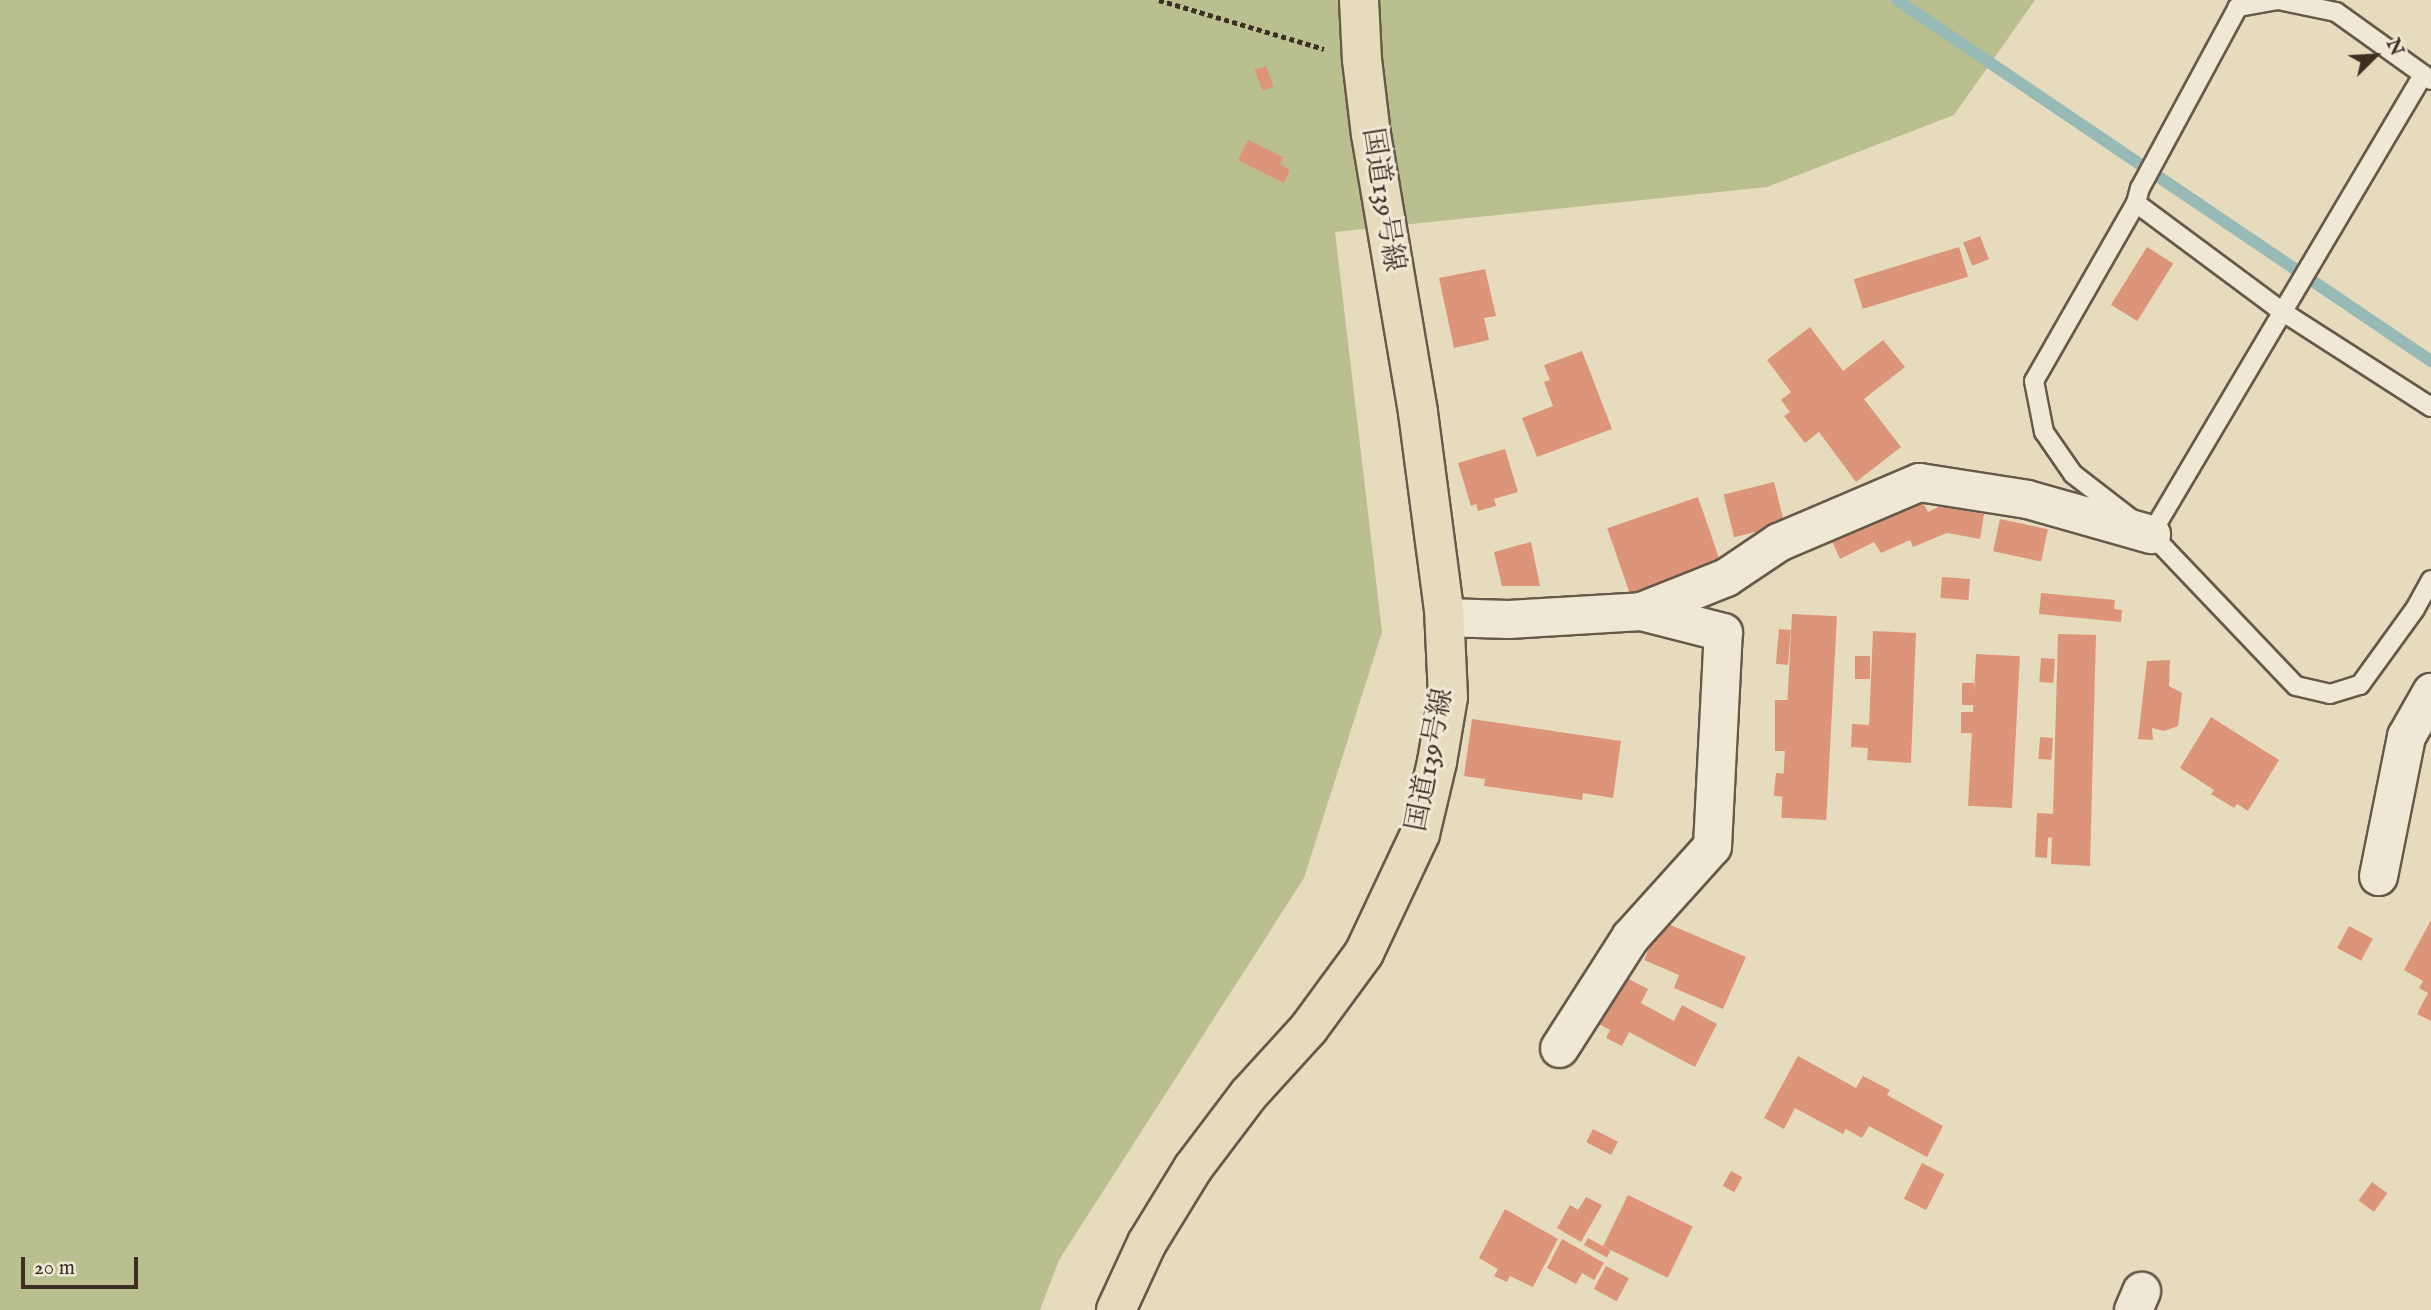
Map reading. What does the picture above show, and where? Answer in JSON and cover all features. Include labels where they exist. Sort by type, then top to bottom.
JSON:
[{"type":"highway","name":"国道139号線","points":[[1116,1310],[1147,1243],[1192,1168],[1249,1094],[1308,1028],[1364,953],[1420,834],[1437,762],[1448,697],[1444,617],[1418,412],[1373,149],[1362,60],[1359,0]]},
{"type":"street","points":[[1641,611],[1726,577],[1778,542],[1919,482],[2027,499],[2151,534]]},
{"type":"street","points":[[1444,617],[1508,619],[1641,611],[1723,632],[1712,846],[1630,937],[1559,1048]]},
{"type":"street","points":[[2378,876],[2406,736],[2431,692]]},
{"type":"lane","points":[[2151,534],[2427,78],[2336,12],[2278,1],[2238,7],[2140,188],[2136,203],[2034,381],[2044,432],[2073,474],[2151,534],[2296,686],[2330,694],[2360,685],[2415,609],[2431,580]]},
{"type":"lane","points":[[2136,203],[2283,312],[2431,407]]},
{"type":"path","points":[[1159,0],[1362,60]]},
{"type":"green space","points":[[0,0],[2035,0],[1954,115],[1767,187],[1335,232],[1382,632],[1304,878],[1059,1260],[1040,1310],[0,1310]]},
{"type":"building","points":[[1266,66],[1274,87],[1263,91],[1255,70]]},
{"type":"building","points":[[1248,140],[1283,157],[1280,164],[1290,170],[1284,183],[1238,160]]},
{"type":"building","points":[[1980,236],[1989,259],[1972,266],[1963,242]]},
{"type":"building","points":[[1959,247],[1968,277],[1863,309],[1854,279]]},
{"type":"building","points":[[2147,247],[2173,263],[2137,321],[2111,305]]},
{"type":"building","points":[[1485,269],[1496,316],[1484,318],[1489,340],[1454,348],[1439,278]]},
{"type":"building","points":[[1810,327],[1843,371],[1883,340],[1905,367],[1864,399],[1901,447],[1856,482],[1819,432],[1805,443],[1784,416],[1790,412],[1781,400],[1791,392],[1767,360]]},
{"type":"building","points":[[1582,351],[1612,429],[1537,457],[1522,418],[1553,406],[1544,382],[1550,380],[1544,365]]},
{"type":"building","points":[[1505,449],[1518,492],[1494,499],[1496,506],[1478,511],[1476,504],[1471,506],[1458,463]]},
{"type":"building","points":[[1774,482],[1785,525],[1734,537],[1724,495]]},
{"type":"building","points":[[1698,497],[1720,562],[1630,593],[1607,528]]},
{"type":"building","points":[[1906,501],[1909,507],[1923,502],[1928,512],[1947,503],[1948,508],[1984,514],[1980,539],[1947,533],[1913,547],[1910,540],[1881,553],[1874,542],[1840,559],[1831,539]]},
{"type":"building","points":[[2000,519],[2048,529],[2041,561],[1993,551]]},
{"type":"building","points":[[1531,542],[1540,586],[1502,586],[1494,552]]},
{"type":"building","points":[[1942,577],[1970,579],[1968,600],[1941,598]]},
{"type":"building","points":[[2041,593],[2115,600],[2114,609],[2122,610],[2121,622],[2039,614]]},
{"type":"building","points":[[1792,614],[1837,616],[1826,820],[1781,818]]},
{"type":"building","points":[[1779,629],[1791,630],[1788,665],[1776,664]]},
{"type":"building","points":[[1873,631],[1916,633],[1911,763],[1867,760],[1868,748],[1851,747],[1852,724],[1869,725]]},
{"type":"building","points":[[2058,634],[2096,635],[2090,866],[2051,864],[2052,837],[2048,838],[2047,858],[2035,857],[2037,813],[2053,814]]},
{"type":"building","points":[[1976,654],[2020,656],[2012,808],[1968,806]]},
{"type":"building","points":[[1855,656],[1870,656],[1870,679],[1855,679]]},
{"type":"building","points":[[2041,658],[2055,659],[2053,683],[2039,682]]},
{"type":"building","points":[[2170,660],[2169,686],[2182,693],[2178,726],[2164,731],[2152,728],[2153,740],[2138,739],[2147,661]]},
{"type":"building","points":[[1962,683],[1974,683],[1974,705],[1962,705]]},
{"type":"building","points":[[1775,700],[1789,700],[1789,751],[1775,751]]},
{"type":"building","points":[[1961,712],[1973,712],[1973,733],[1961,733]]},
{"type":"building","points":[[2211,717],[2279,760],[2248,811],[2237,804],[2234,808],[2211,794],[2214,790],[2180,768]]},
{"type":"building","points":[[1472,719],[1621,741],[1613,798],[1583,793],[1582,800],[1484,786],[1485,779],[1464,776]]},
{"type":"building","points":[[2040,737],[2053,738],[2051,760],[2038,759]]},
{"type":"building","points":[[1776,773],[1786,774],[1784,797],[1774,796]]},
{"type":"building","points":[[2431,920],[2431,1021],[2417,1014],[2428,993],[2419,988],[2423,981],[2404,970]]},
{"type":"building","points":[[1661,921],[1746,957],[1723,1009],[1674,988],[1679,975],[1644,960]]},
{"type":"building","points":[[2349,926],[2373,939],[2361,961],[2337,948]]},
{"type":"building","points":[[1615,972],[1648,989],[1641,1003],[1674,1021],[1682,1005],[1717,1024],[1695,1067],[1629,1032],[1622,1046],[1606,1038],[1610,1030],[1590,1019]]},
{"type":"building","points":[[1798,1056],[1856,1088],[1863,1076],[1890,1090],[1887,1095],[1943,1126],[1927,1157],[1869,1126],[1862,1138],[1846,1129],[1843,1134],[1795,1108],[1784,1129],[1764,1118]]},
{"type":"building","points":[[1593,1129],[1618,1142],[1611,1155],[1586,1142]]},
{"type":"building","points":[[1922,1163],[1944,1174],[1926,1210],[1904,1199]]},
{"type":"building","points":[[1731,1171],[1742,1177],[1734,1192],[1723,1186]]},
{"type":"building","points":[[2372,1182],[2387,1193],[2374,1212],[2358,1201]]},
{"type":"building","points":[[1628,1195],[1693,1227],[1668,1278],[1603,1246]]},
{"type":"building","points":[[1586,1197],[1602,1205],[1581,1242],[1557,1228],[1570,1205],[1578,1210]]},
{"type":"building","points":[[1505,1209],[1558,1239],[1533,1287],[1510,1276],[1507,1282],[1494,1276],[1498,1269],[1479,1258]]},
{"type":"building","points":[[1588,1238],[1611,1251],[1607,1258],[1584,1245]]},
{"type":"building","points":[[1562,1239],[1604,1263],[1594,1280],[1582,1273],[1576,1284],[1547,1268]]},
{"type":"building","points":[[1606,1266],[1629,1278],[1617,1301],[1594,1289]]},
{"type":"waterway","points":[[1897,0],[2431,361]]}]
